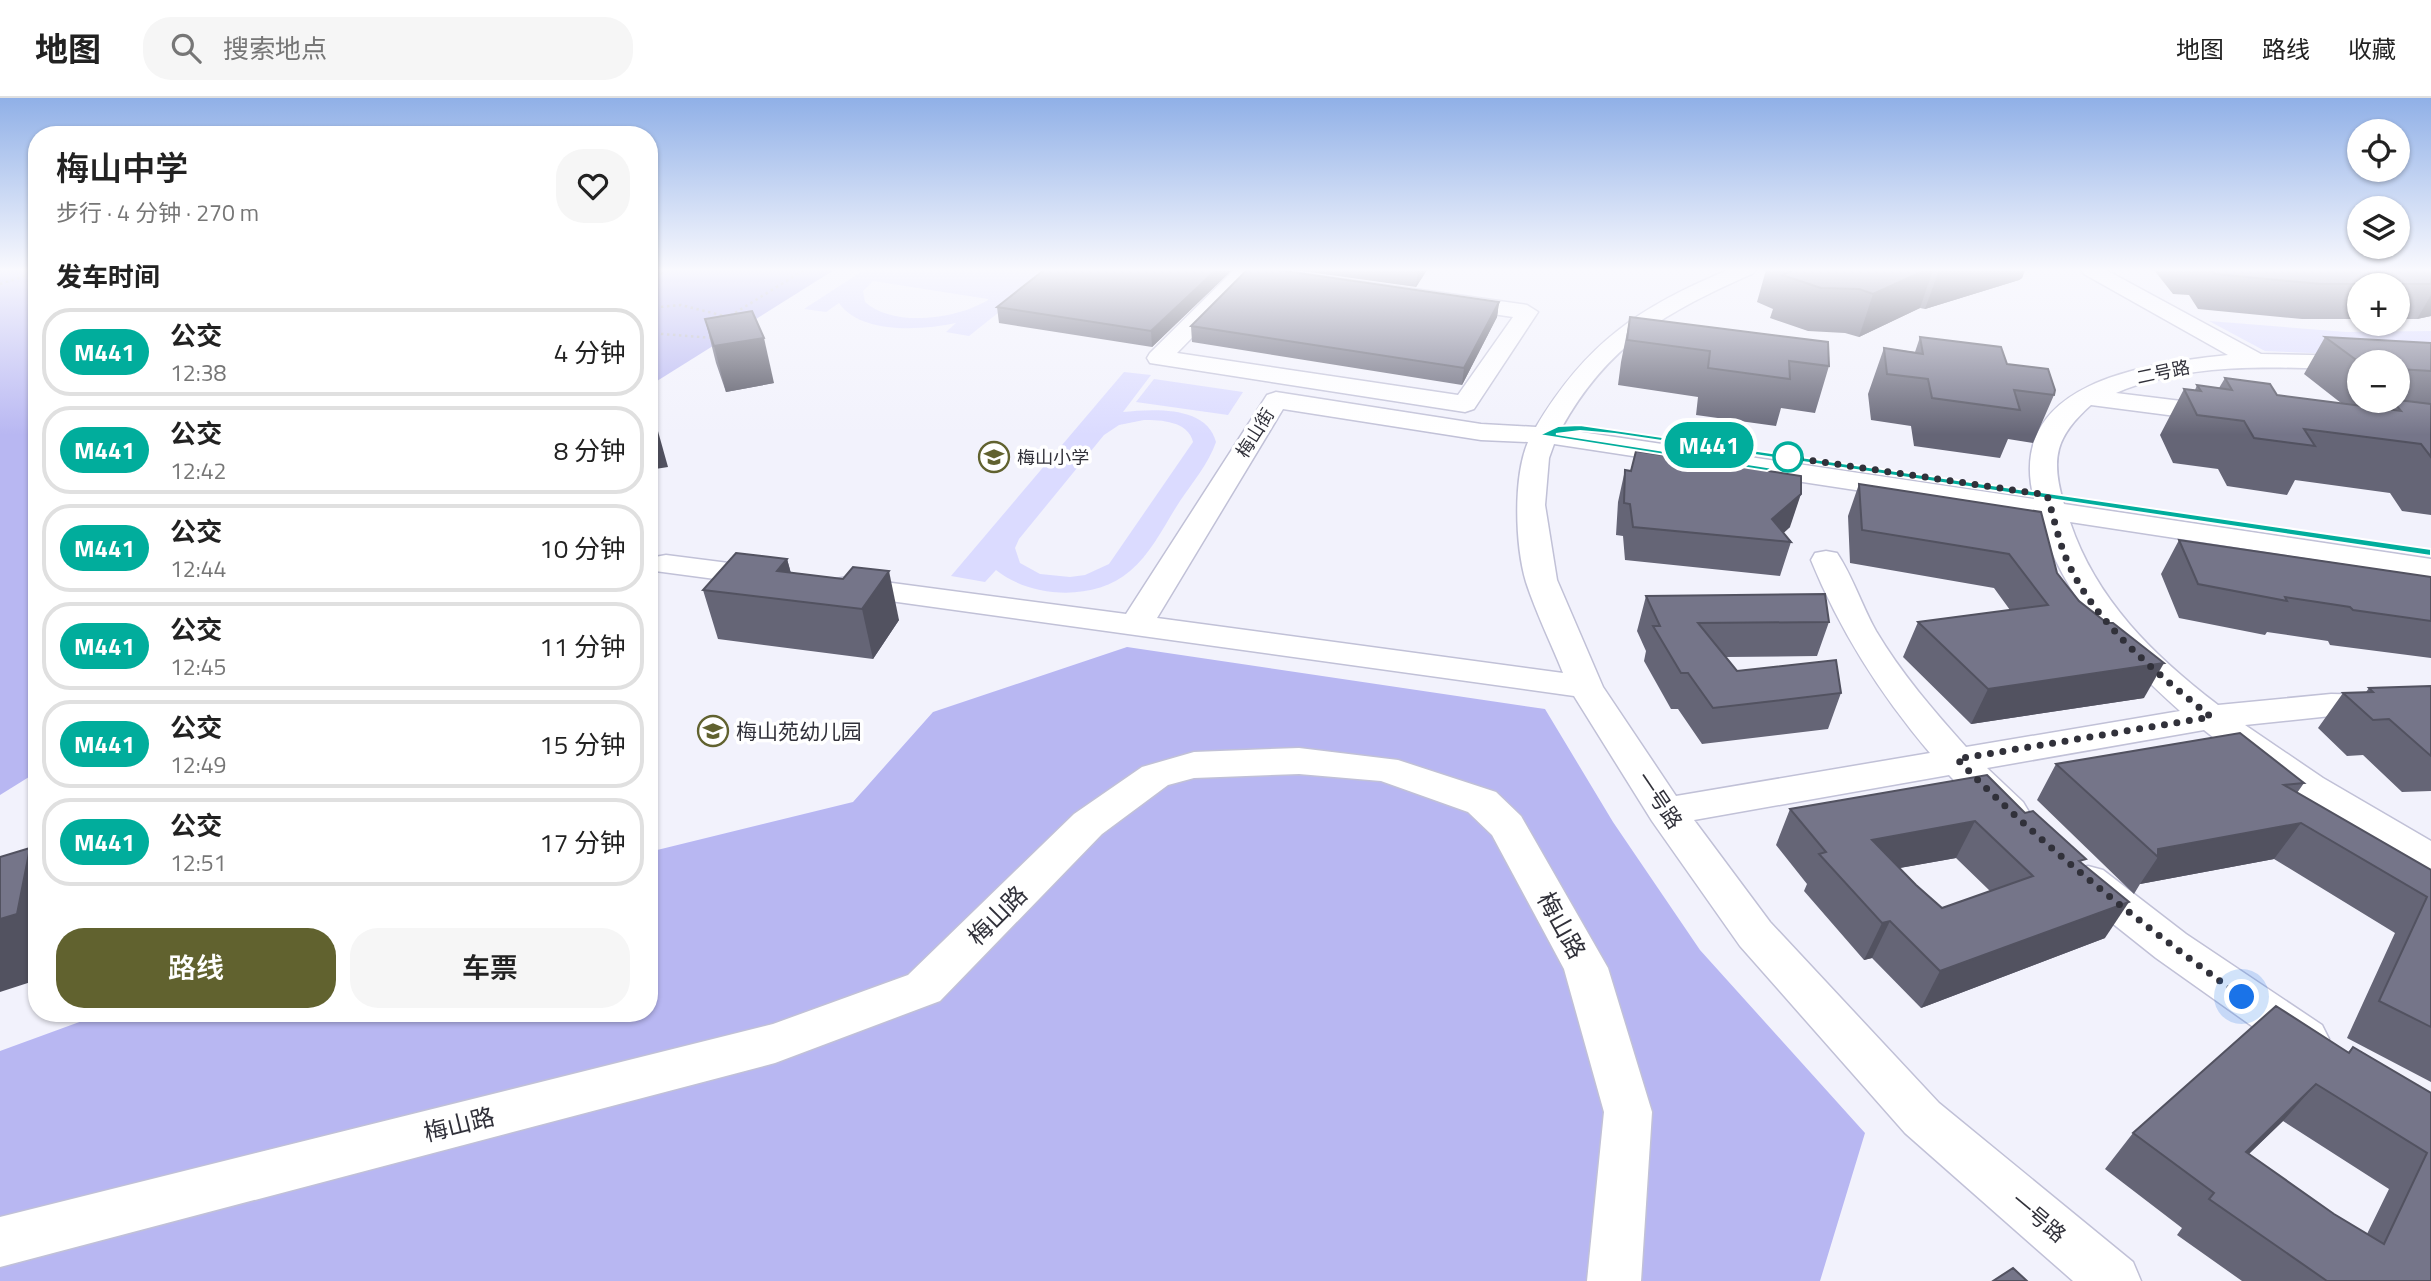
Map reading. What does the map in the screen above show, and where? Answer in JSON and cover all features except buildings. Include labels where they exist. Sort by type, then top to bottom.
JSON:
[{"type":"street","points":[[1191,325],[1159,358],[1343,398],[1465,404],[1518,325]]},
{"type":"street","name":"一号路","points":[[1637,325],[1603,353],[1570,390],[1544,435],[1535,458],[1531,505],[1541,580],[1586,687],[1665,811],[1755,934],[1922,1118],[2115,1281]]},
{"type":"street","points":[[2191,325],[2254,360]]},
{"type":"street","name":"二号路","points":[[2347,363],[2254,360],[2175,368],[2112,385],[2087,397],[2057,422],[2043,455],[2042,475],[2064,553],[2073,573],[2103,616],[2149,664],[2211,717],[2321,794],[2431,860]]},
{"type":"street","points":[[2087,397],[2252,418]]},
{"type":"street","name":"梅山街","points":[[1136,625],[1276,400],[1343,398],[1481,432],[1544,435],[2431,553]]},
{"type":"street","name":"梅山街","points":[[2049,503],[2431,568]]},
{"type":"street","points":[[1826,559],[1851,619],[1871,652],[1895,686],[1957,759],[2047,845],[2171,946],[2334,1057]]},
{"type":"street","points":[[666,565],[1136,625],[1586,687]]},
{"type":"street","points":[[1665,811],[2211,717],[2331,705],[2431,707]]},
{"type":"street","name":"梅山路","points":[[0,1242],[775,1043],[924,988],[1088,824],[1155,776],[1194,765],[1299,761],[1385,768],[1482,802],[1507,827],[1586,968],[1628,1112],[1614,1281]]},
{"type":"path","points":[[658,334],[715,338]]},
{"type":"shaded area","points":[[0,325],[28,325],[28,778],[0,795]]},
{"type":"shaded area","points":[[658,325],[746,325],[658,380]]},
{"type":"shaded area","points":[[878,325],[940,325],[927,327],[893,328]]},
{"type":"shaded area","points":[[954,325],[983,325],[969,336],[946,332]]},
{"type":"shaded area","points":[[2217,325],[2261,325],[2347,332],[2347,336],[2410,336],[2410,331],[2431,331],[2431,358],[2410,357],[2410,350],[2347,350],[2347,354],[2265,351]]},
{"type":"shaded area","points":[[1124,372],[1151,375],[1123,412],[1177,412],[1202,421],[1211,430],[1216,442],[1205,465],[1145,556],[1115,581],[1099,588],[1063,593],[1027,586],[996,570],[985,582],[951,576]],"holes":[[[1144,420],[1166,421],[1180,426],[1186,430],[1193,442],[1109,564],[1085,575],[1070,577],[1040,574],[1020,563],[1015,548],[1019,539],[1104,435],[1119,425]]]},
{"type":"shaded area","points":[[1154,379],[1243,392],[1228,415],[1136,402]]},
{"type":"shaded area","points":[[1127,647],[1545,709],[1613,822],[1700,950],[1865,1133],[1820,1281],[0,1281],[0,1051],[79,1022],[658,1022],[658,850],[853,802],[933,712]]},
{"type":"bus line","name":"M441","points":[[1767,468],[1544,435],[1558,429],[1615,431],[2431,553]]},
{"type":"place","name":"梅山小学","points":[[994,457]]},
{"type":"place","name":"梅山苑幼儿园","points":[[713,731]]},
{"type":"route","points":[[1788,457],[2047,495],[2064,553],[2073,573],[2103,616],[2149,664],[2211,717],[1957,759],[2003,806],[2107,897],[2242,997]]}]
